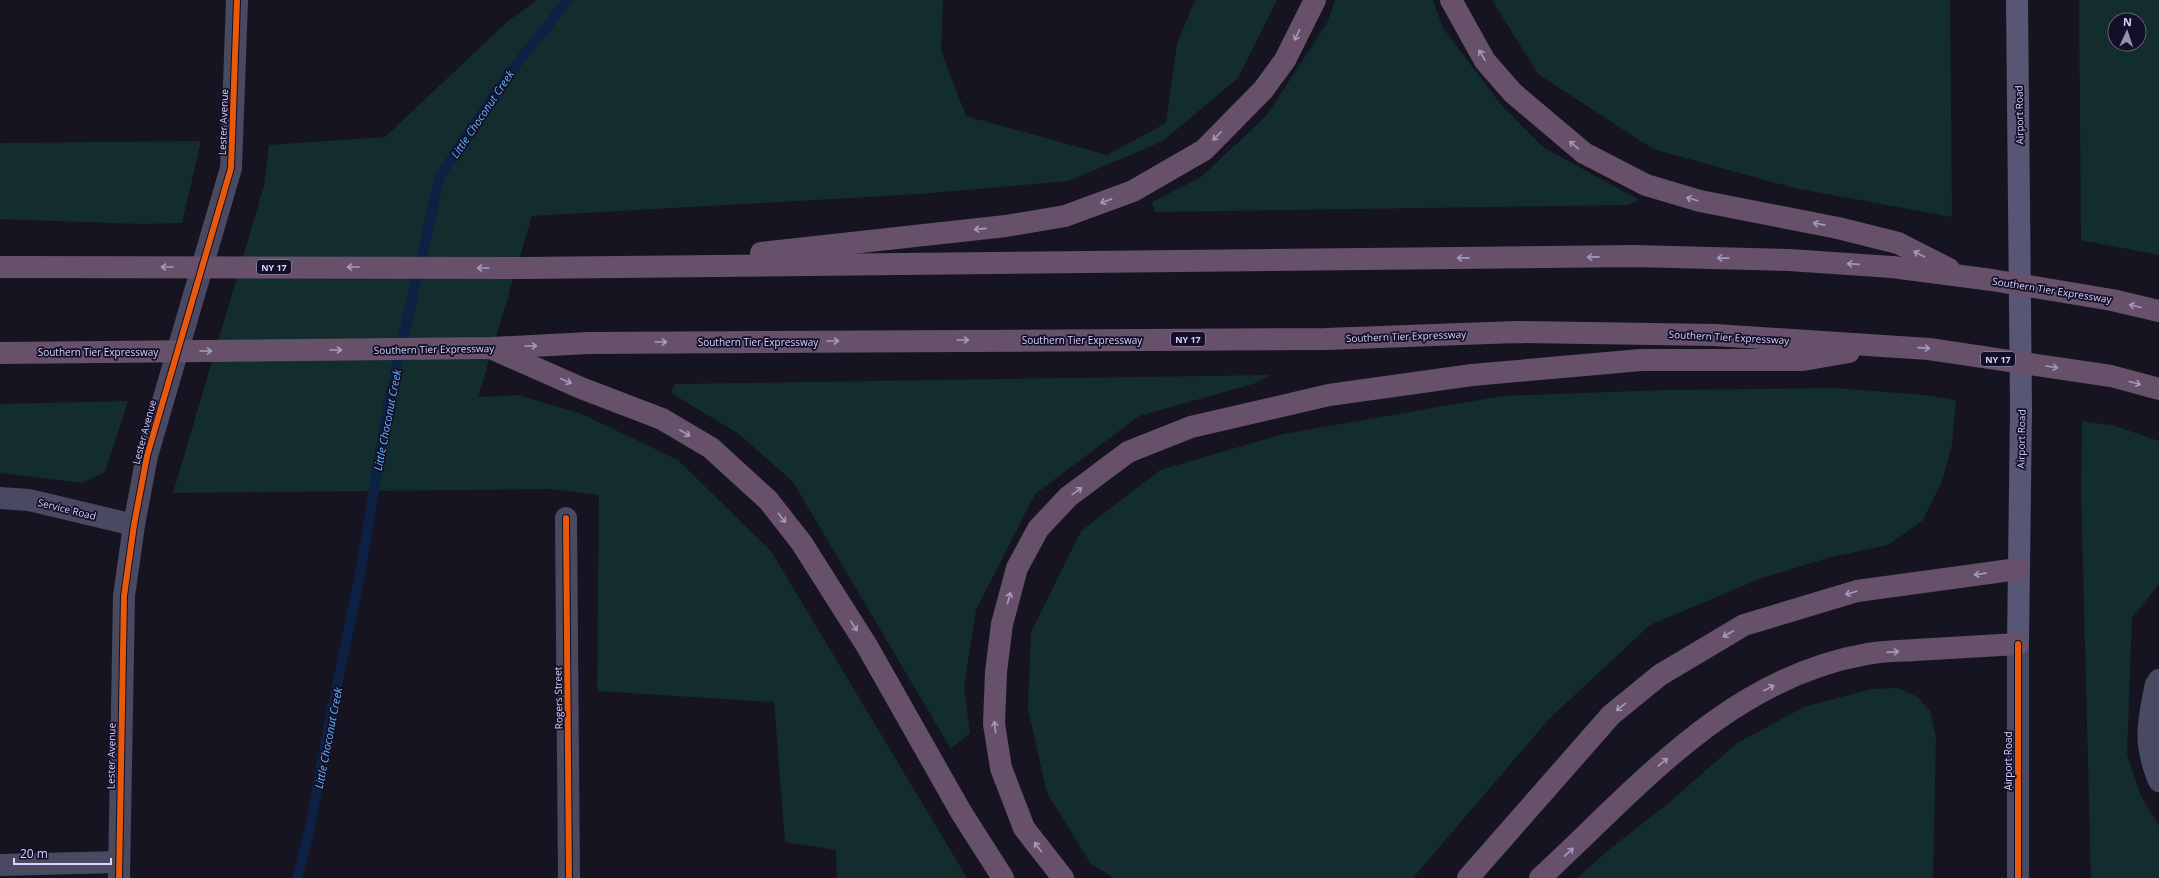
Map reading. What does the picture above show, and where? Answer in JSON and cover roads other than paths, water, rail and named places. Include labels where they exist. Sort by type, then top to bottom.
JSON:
[{"type":"highway","points":[[634,267],[1006,226],[1065,216],[1133,191],[1204,150],[1264,90],[1285,60],[1314,0]]},
{"type":"highway","points":[[1451,0],[1485,61],[1513,93],[1584,153],[1646,185],[1700,201],[1838,228],[1898,243],[1964,277]]},
{"type":"highway","name":"Southern Tier Expressway","points":[[0,267],[522,268],[1634,256],[1789,260],[1892,267],[2112,300],[2159,311]]},
{"type":"highway","name":"Southern Tier Expressway","points":[[0,353],[492,348],[589,343],[1318,339],[1516,332],[1715,335],[1929,348],[2111,376],[2159,389]]},
{"type":"highway","points":[[1062,878],[1024,828],[1001,768],[994,724],[996,672],[1002,624],[1017,568],[1038,529],[1068,498],[1128,452],[1191,427],[1322,397],[1465,376],[1641,360],[1803,360],[1885,346]]},
{"type":"highway","points":[[492,348],[581,388],[662,419],[711,448],[768,500],[801,542],[867,646],[961,812],[1003,878]]},
{"type":"highway","points":[[1468,878],[1612,715],[1660,675],[1744,625],[1857,591],[2018,569]]},
{"type":"highway","points":[[1540,878],[1648,774],[1702,728],[1745,701],[1801,671],[1867,653],[2018,644]]},
{"type":"main road","name":"Airport Road","points":[[2017,0],[2021,409],[2018,644]]},
{"type":"street","name":"Lester Avenue","points":[[119,870],[124,596],[134,525],[147,456],[231,168],[237,0]]},
{"type":"street","name":"Service Road","points":[[0,498],[29,500],[134,525]]},
{"type":"street","name":"Rogers Street","points":[[566,518],[569,878]]},
{"type":"street","name":"Airport Road","points":[[2018,644],[2018,878]]},
{"type":"street","points":[[2159,680],[2156,684],[2148,720],[2150,760],[2159,781]]},
{"type":"street","points":[[0,864],[119,870]]},
{"type":"waterway","name":"Little Choconut Creek","points":[[297,878],[310,828],[329,724],[359,580],[389,400],[440,176],[504,80],[568,0]]}]
